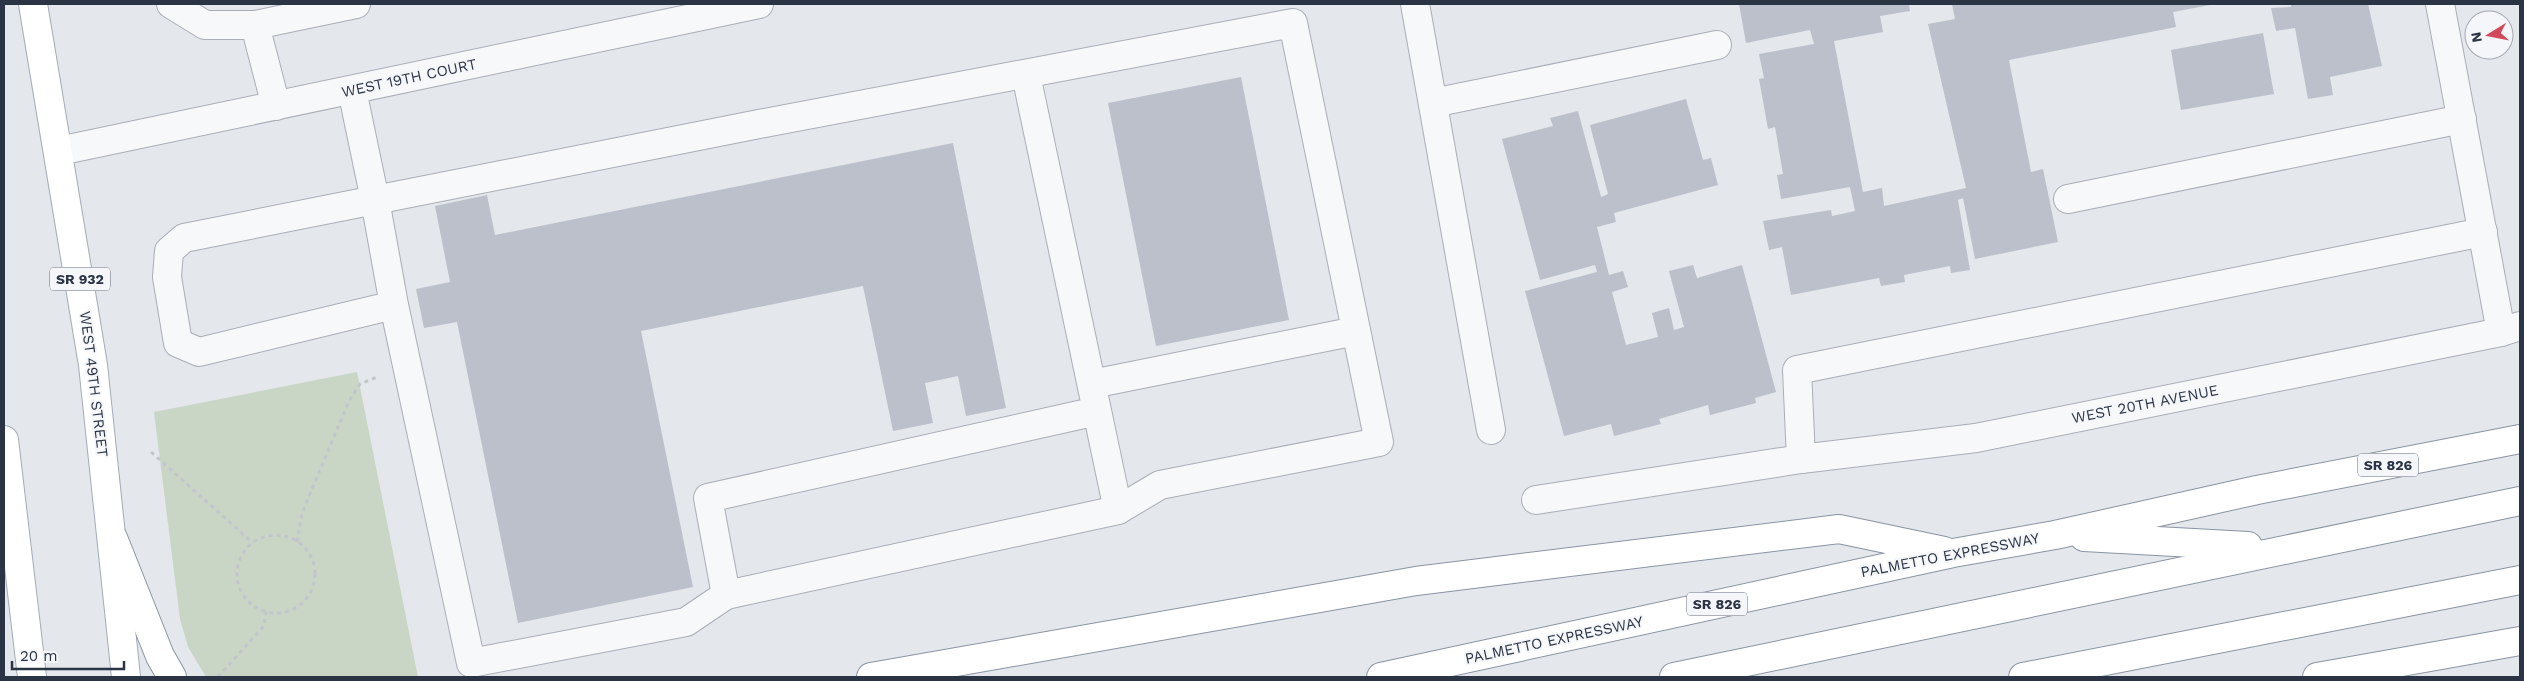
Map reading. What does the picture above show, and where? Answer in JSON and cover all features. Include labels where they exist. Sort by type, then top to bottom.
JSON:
[{"type":"main road","name":"WEST 49TH STREET","points":[[33,4],[59,151],[93,365],[113,538],[126,677]]},
{"type":"main road","name":"PALMETTO EXPRESSWAY","points":[[1381,677],[1953,552],[2055,535],[2257,490],[2520,439]]},
{"type":"main road","points":[[4,440],[32,677]]},
{"type":"main road","points":[[1674,677],[2520,501]]},
{"type":"main road","points":[[871,677],[1416,581],[1829,530],[1839,529],[1953,552]]},
{"type":"main road","points":[[2055,535],[2170,544],[2293,547]]},
{"type":"main road","points":[[113,538],[160,656],[172,677]]},
{"type":"main road","points":[[2024,677],[2520,580]]},
{"type":"main road","points":[[2317,677],[2520,641]]},
{"type":"street","points":[[170,4],[205,25],[255,25],[356,4]]},
{"type":"street","name":"WEST 19TH COURT","points":[[59,151],[759,4]]},
{"type":"street","points":[[1415,4],[1491,430]]},
{"type":"street","points":[[2440,4],[2483,232],[2510,329]]},
{"type":"street","points":[[352,90],[375,200],[394,306],[470,663],[686,622],[726,595],[1118,510],[1160,485],[1379,442],[1291,14],[1026,75],[759,124],[375,200],[184,238],[169,251],[167,277],[178,343],[199,352],[394,306]]},
{"type":"street","points":[[255,25],[276,106]]},
{"type":"street","points":[[1433,103],[1718,45]]},
{"type":"street","points":[[1026,75],[1118,510]]},
{"type":"street","points":[[2068,199],[2462,118]]},
{"type":"street","points":[[1801,459],[1797,370],[2483,232]]},
{"type":"street","name":"WEST 20TH AVENUE","points":[[1536,500],[1801,459],[1976,438],[2510,329]]},
{"type":"street","points":[[1092,384],[1356,331]]},
{"type":"street","points":[[726,595],[708,498],[1097,411]]},
{"type":"path","points":[[297,542],[302,513],[350,401],[360,384]]},
{"type":"path","points":[[151,452],[253,543]]},
{"type":"path","points":[[271,535],[285,536],[297,542],[306,550],[312,561],[313,585],[308,596],[300,605],[289,611],[278,613],[266,612],[254,606],[244,597],[238,585],[237,571],[240,558],[253,543],[271,535]]},
{"type":"path","points":[[218,677],[264,626],[266,612]]},
{"type":"green space","points":[[357,372],[418,677],[206,677],[188,647],[180,619],[154,412]]},
{"type":"building","points":[[1739,4],[1909,4],[1910,11],[1880,16],[1883,32],[1834,41],[1863,192],[1882,188],[1884,206],[1966,188],[1928,24],[1955,19],[1952,4],[2210,5],[2173,12],[2176,27],[2009,60],[2031,172],[2043,169],[2058,242],[1975,259],[1963,198],[1958,200],[1970,270],[1951,273],[1950,266],[1904,275],[1905,282],[1881,286],[1879,278],[1791,295],[1782,247],[1769,250],[1763,221],[1831,210],[1832,216],[1855,211],[1850,187],[1781,199],[1777,175],[1783,174],[1775,127],[1768,129],[1759,79],[1764,78],[1759,54],[1814,44],[1810,30],[1746,43]]},
{"type":"building","points":[[2291,4],[2368,4],[2382,66],[2330,77],[2333,95],[2308,99],[2295,28],[2276,31],[2271,8],[2291,7]]},
{"type":"building","points":[[2263,33],[2274,94],[2181,110],[2171,50]]},
{"type":"building","points":[[1241,77],[1289,320],[1156,346],[1108,103]]},
{"type":"building","points":[[1686,99],[1703,160],[1711,158],[1718,185],[1614,213],[1616,222],[1597,227],[1609,275],[1623,271],[1628,287],[1612,292],[1626,345],[1658,337],[1652,313],[1669,308],[1674,330],[1684,327],[1669,271],[1693,265],[1697,278],[1742,265],[1776,392],[1755,398],[1756,403],[1710,415],[1708,405],[1659,419],[1661,424],[1614,436],[1611,424],[1564,436],[1525,291],[1597,272],[1595,265],[1540,280],[1502,139],[1553,126],[1550,118],[1578,111],[1601,197],[1608,194],[1590,125]]},
{"type":"building","points":[[953,143],[1006,408],[966,416],[958,376],[925,383],[933,423],[893,431],[863,286],[641,331],[693,587],[518,623],[457,322],[424,328],[416,289],[450,282],[435,206],[487,195],[495,235]]}]
